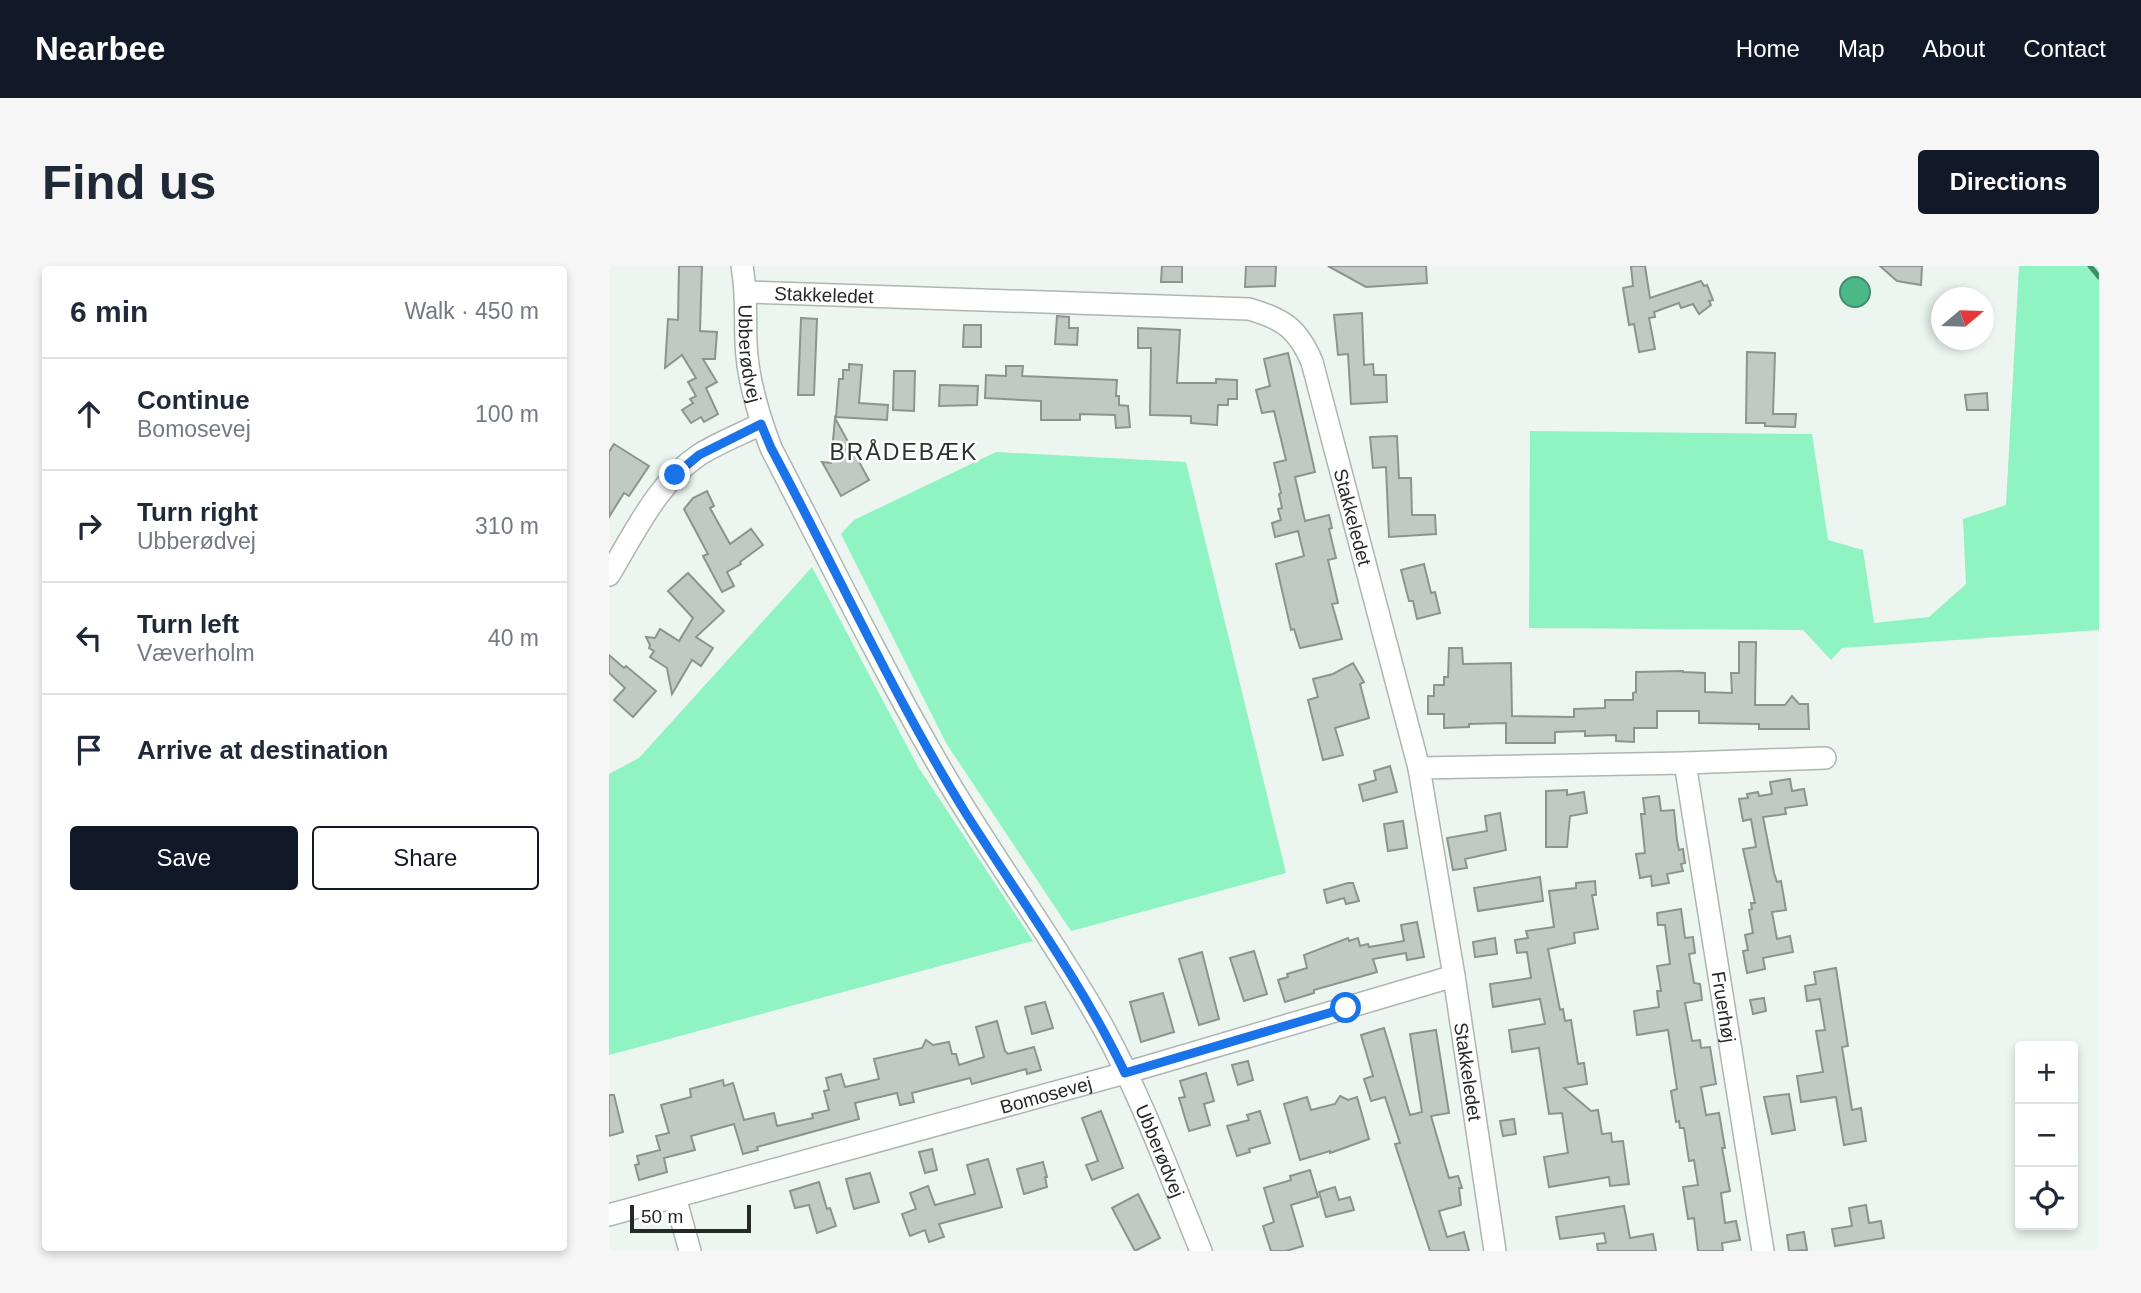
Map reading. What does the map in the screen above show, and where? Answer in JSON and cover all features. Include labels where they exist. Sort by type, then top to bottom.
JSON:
[{"type":"street","name":"Ubberødvej","points":[[742,266],[747,292],[746,343],[751,381],[761,424],[771,448],[917,728],[965,811],[1081,989],[1125,1073],[1201,1251]]},
{"type":"street","name":"Stakkeledet","points":[[747,292],[1249,309],[1274,316],[1295,331],[1313,362],[1419,768],[1454,975],[1495,1251]]},
{"type":"street","points":[[609,575],[658,496],[675,475],[699,455],[761,424]]},
{"type":"street","points":[[1419,768],[1825,758]]},
{"type":"street","name":"Fruerhøj","points":[[1685,763],[1763,1251]]},
{"type":"street","name":"Bomosevej","points":[[609,1215],[1125,1073],[1454,975]]},
{"type":"street","points":[[675,1197],[690,1251]]},
{"type":"shaded area","points":[[2019,266],[2099,266],[2099,630],[1842,648],[1831,660],[1803,630],[1529,628],[1530,431],[1812,434],[1828,540],[1863,550],[1874,623],[1929,617],[1966,584],[1963,519],[2006,505]]},
{"type":"shaded area","points":[[1855,277],[1866,281],[1870,292],[1866,303],[1855,307],[1844,303],[1840,292],[1844,281]]},
{"type":"shaded area","points":[[996,452],[1186,462],[1286,873],[1071,931],[946,743],[841,534],[854,520]]},
{"type":"shaded area","points":[[812,567],[917,765],[1033,941],[609,1055],[609,774],[639,758]]},
{"type":"building","points":[[679,266],[702,266],[700,331],[717,332],[715,359],[703,359],[717,382],[706,388],[718,414],[704,422],[701,417],[691,423],[682,410],[693,403],[690,399],[696,396],[688,382],[696,378],[682,355],[665,368],[668,319],[678,320]]},
{"type":"building","points":[[1162,266],[1182,266],[1182,282],[1161,282]]},
{"type":"building","points":[[1246,266],[1276,266],[1275,286],[1245,287]]},
{"type":"building","points":[[1328,266],[1426,266],[1427,283],[1366,287]]},
{"type":"building","points":[[1631,266],[1645,266],[1650,298],[1701,281],[1704,286],[1707,285],[1713,300],[1709,301],[1711,305],[1699,314],[1693,304],[1681,308],[1679,303],[1654,312],[1655,317],[1649,318],[1655,349],[1639,352],[1634,324],[1629,325],[1623,288],[1633,286]]},
{"type":"building","points":[[1880,266],[1922,266],[1921,285],[1897,281]]},
{"type":"building","points":[[1362,313],[1364,365],[1373,364],[1374,375],[1386,375],[1387,402],[1351,404],[1348,354],[1338,355],[1334,315]]},
{"type":"building","points":[[1057,316],[1069,317],[1069,328],[1078,328],[1077,345],[1055,344]]},
{"type":"building","points":[[801,318],[817,319],[814,395],[798,395]]},
{"type":"building","points":[[964,325],[981,325],[981,347],[963,347]]},
{"type":"building","points":[[1138,328],[1180,330],[1177,383],[1237,380],[1237,399],[1228,399],[1228,405],[1218,405],[1217,425],[1191,423],[1191,416],[1150,415],[1151,348],[1138,348]]},
{"type":"building","points":[[1747,352],[1775,353],[1773,414],[1796,414],[1795,427],[1746,423]]},
{"type":"building","points":[[1288,353],[1315,472],[1295,477],[1305,521],[1329,515],[1332,528],[1329,529],[1336,558],[1328,560],[1338,603],[1332,604],[1342,639],[1300,648],[1294,629],[1291,630],[1276,564],[1304,556],[1298,531],[1275,537],[1272,523],[1281,520],[1278,509],[1282,508],[1274,463],[1286,460],[1274,411],[1262,413],[1256,390],[1270,386],[1264,359]]},
{"type":"building","points":[[849,364],[862,365],[859,403],[888,405],[887,420],[836,417],[839,379],[843,379],[843,370],[849,370]]},
{"type":"building","points":[[1006,366],[1023,366],[1022,376],[1117,380],[1116,396],[1119,396],[1119,405],[1128,406],[1130,427],[1116,428],[1115,415],[1080,414],[1080,420],[1041,420],[1041,401],[985,398],[986,375],[1006,376]]},
{"type":"building","points":[[894,371],[915,371],[914,411],[893,410]]},
{"type":"building","points":[[940,385],[978,386],[977,405],[939,406]]},
{"type":"building","points":[[1987,393],[1988,410],[1967,410],[1965,395]]},
{"type":"building","points":[[835,418],[869,480],[841,496],[822,462],[831,463]]},
{"type":"building","points":[[1397,436],[1399,478],[1411,478],[1412,515],[1435,515],[1436,534],[1389,537],[1386,467],[1373,468],[1370,437]]},
{"type":"building","points":[[614,444],[649,466],[629,496],[624,493],[609,517],[609,452]]},
{"type":"building","points":[[707,491],[714,506],[710,508],[730,544],[751,529],[763,545],[727,572],[734,586],[722,592],[703,556],[708,554],[684,509],[693,498]]},
{"type":"building","points":[[1424,564],[1431,593],[1435,592],[1440,613],[1417,619],[1401,570]]},
{"type":"building","points":[[688,573],[724,611],[696,637],[713,648],[701,666],[692,660],[672,694],[667,668],[650,657],[654,651],[649,648],[646,637],[655,638],[660,629],[679,641],[693,618],[668,591]]},
{"type":"building","points":[[1739,642],[1756,642],[1755,705],[1785,705],[1792,696],[1799,704],[1808,704],[1809,729],[1759,729],[1759,724],[1699,723],[1699,711],[1657,711],[1657,728],[1634,728],[1634,742],[1616,741],[1616,735],[1585,736],[1585,731],[1555,732],[1555,743],[1506,743],[1506,723],[1444,728],[1444,714],[1428,714],[1428,696],[1434,696],[1434,685],[1444,685],[1444,677],[1448,677],[1449,648],[1462,648],[1463,664],[1511,663],[1512,716],[1574,717],[1574,709],[1605,708],[1605,700],[1633,700],[1633,693],[1636,692],[1636,672],[1705,673],[1705,692],[1732,693],[1731,673],[1739,673]]},
{"type":"building","points":[[609,655],[656,691],[633,717],[614,700],[625,688],[609,673]]},
{"type":"building","points":[[1353,663],[1364,682],[1360,684],[1369,718],[1335,728],[1343,755],[1323,760],[1308,700],[1318,697],[1313,679],[1333,674]]},
{"type":"building","points":[[1390,766],[1397,792],[1363,801],[1359,785],[1376,780],[1374,771]]},
{"type":"building","points":[[1790,779],[1792,791],[1804,789],[1807,805],[1785,808],[1786,814],[1763,817],[1774,873],[1777,882],[1781,881],[1786,910],[1772,912],[1777,939],[1790,936],[1793,952],[1763,958],[1765,969],[1747,973],[1743,951],[1748,950],[1745,935],[1753,933],[1749,910],[1752,909],[1751,903],[1755,903],[1743,849],[1756,847],[1751,819],[1743,821],[1739,799],[1748,798],[1747,794],[1758,792],[1759,796],[1772,794],[1770,782]]},
{"type":"building","points":[[1567,790],[1567,795],[1584,792],[1587,813],[1570,816],[1567,847],[1546,847],[1546,791]]},
{"type":"building","points":[[1659,796],[1661,811],[1674,810],[1679,850],[1683,849],[1685,863],[1681,864],[1683,871],[1667,874],[1669,883],[1652,886],[1651,876],[1640,878],[1636,854],[1645,853],[1641,814],[1645,814],[1643,798]]},
{"type":"building","points":[[1500,813],[1506,850],[1465,859],[1467,868],[1453,870],[1447,838],[1487,831],[1485,816]]},
{"type":"building","points":[[1403,821],[1407,848],[1388,851],[1384,824]]},
{"type":"building","points":[[1540,877],[1543,901],[1478,911],[1474,888]]},
{"type":"building","points":[[1595,881],[1596,895],[1592,895],[1598,929],[1574,933],[1575,943],[1548,949],[1560,1010],[1563,1009],[1565,1021],[1571,1020],[1578,1064],[1584,1063],[1587,1084],[1564,1088],[1591,1111],[1598,1110],[1602,1134],[1611,1133],[1612,1142],[1623,1141],[1629,1184],[1610,1186],[1609,1177],[1549,1187],[1544,1157],[1568,1153],[1562,1113],[1549,1114],[1539,1048],[1512,1052],[1509,1030],[1545,1024],[1540,999],[1493,1007],[1490,984],[1531,978],[1527,952],[1517,953],[1515,940],[1528,938],[1526,931],[1554,927],[1549,891],[1576,888],[1576,883]]},
{"type":"building","points":[[1353,883],[1359,901],[1346,904],[1344,898],[1327,903],[1324,890]]},
{"type":"building","points":[[1681,909],[1685,938],[1693,937],[1695,953],[1689,954],[1694,983],[1700,984],[1702,1000],[1685,1003],[1692,1041],[1700,1040],[1701,1048],[1710,1047],[1716,1084],[1701,1087],[1706,1115],[1719,1113],[1730,1191],[1721,1193],[1725,1223],[1736,1221],[1740,1240],[1722,1243],[1723,1251],[1698,1251],[1694,1218],[1688,1219],[1683,1187],[1698,1185],[1694,1160],[1689,1161],[1684,1128],[1680,1128],[1679,1121],[1676,1122],[1671,1091],[1677,1089],[1668,1030],[1637,1035],[1634,1011],[1659,1007],[1657,991],[1661,991],[1657,966],[1670,964],[1665,925],[1658,925],[1657,913]]},
{"type":"building","points":[[1417,922],[1424,957],[1407,960],[1406,953],[1373,959],[1377,972],[1314,990],[1314,993],[1285,1002],[1278,980],[1288,977],[1287,974],[1307,968],[1304,955],[1348,938],[1349,941],[1358,938],[1360,946],[1368,944],[1369,947],[1404,941],[1401,925]]},
{"type":"building","points":[[1495,938],[1497,954],[1475,957],[1473,942]]},
{"type":"building","points":[[1254,951],[1267,994],[1244,1001],[1230,958]]},
{"type":"building","points":[[1202,952],[1219,1019],[1199,1025],[1179,959]]},
{"type":"building","points":[[1836,968],[1848,1046],[1842,1047],[1852,1110],[1861,1108],[1866,1141],[1844,1145],[1836,1097],[1801,1102],[1797,1076],[1823,1072],[1816,1031],[1825,1030],[1820,999],[1807,1001],[1805,986],[1816,984],[1814,972]]},
{"type":"building","points":[[1163,993],[1174,1032],[1141,1042],[1130,1002]]},
{"type":"building","points":[[1764,998],[1766,1011],[1753,1014],[1750,1000]]},
{"type":"building","points":[[1045,1002],[1053,1028],[1032,1034],[1025,1007]]},
{"type":"building","points":[[997,1021],[1005,1051],[1008,1054],[1034,1047],[1041,1070],[1027,1074],[1026,1069],[972,1084],[970,1078],[912,1093],[914,1102],[900,1105],[897,1093],[855,1103],[859,1119],[757,1147],[758,1150],[743,1154],[734,1124],[691,1136],[695,1150],[664,1158],[667,1172],[639,1180],[635,1165],[639,1164],[637,1156],[660,1150],[656,1136],[669,1133],[661,1105],[691,1097],[690,1089],[723,1080],[724,1086],[733,1083],[744,1120],[774,1113],[777,1126],[813,1118],[812,1114],[829,1110],[824,1091],[829,1090],[826,1078],[841,1074],[845,1087],[879,1079],[874,1059],[922,1048],[926,1040],[933,1045],[949,1042],[959,1065],[984,1057],[976,1027]]},
{"type":"building","points":[[1384,1028],[1410,1115],[1422,1112],[1410,1034],[1436,1030],[1449,1113],[1431,1116],[1449,1178],[1458,1176],[1462,1188],[1459,1188],[1461,1205],[1439,1211],[1447,1237],[1464,1232],[1469,1251],[1430,1251],[1395,1144],[1400,1143],[1385,1097],[1371,1101],[1364,1079],[1373,1076],[1361,1035]]},
{"type":"building","points":[[1248,1061],[1253,1080],[1238,1085],[1232,1065]]},
{"type":"building","points":[[1206,1073],[1214,1101],[1204,1104],[1210,1125],[1189,1131],[1179,1098],[1185,1097],[1180,1081]]},
{"type":"building","points":[[1789,1094],[1795,1130],[1772,1134],[1764,1097]]},
{"type":"building","points":[[609,1095],[614,1095],[623,1132],[609,1136]]},
{"type":"building","points":[[1340,1096],[1348,1100],[1357,1097],[1369,1139],[1300,1160],[1284,1104],[1307,1097],[1311,1110],[1335,1104]]},
{"type":"building","points":[[1101,1111],[1123,1168],[1092,1180],[1086,1165],[1098,1161],[1082,1118]]},
{"type":"building","points":[[1260,1111],[1270,1143],[1249,1149],[1250,1152],[1237,1156],[1227,1126],[1249,1120],[1247,1115]]},
{"type":"building","points":[[1514,1119],[1516,1134],[1503,1136],[1500,1121]]},
{"type":"building","points":[[932,1149],[937,1170],[925,1173],[919,1152]]},
{"type":"building","points":[[988,1159],[1002,1207],[939,1224],[944,1237],[929,1242],[925,1230],[910,1236],[902,1214],[916,1209],[910,1193],[928,1186],[935,1205],[975,1194],[967,1165]]},
{"type":"building","points":[[1043,1162],[1047,1187],[1024,1194],[1017,1169]]},
{"type":"building","points":[[1310,1170],[1318,1197],[1291,1205],[1303,1246],[1286,1251],[1271,1251],[1263,1226],[1274,1222],[1264,1188],[1291,1180],[1290,1176]]},
{"type":"building","points":[[870,1173],[879,1202],[854,1209],[846,1179]]},
{"type":"building","points":[[819,1182],[827,1209],[830,1208],[836,1226],[817,1233],[809,1205],[795,1208],[790,1191]]},
{"type":"building","points":[[1335,1187],[1339,1200],[1350,1197],[1354,1210],[1326,1217],[1319,1192]]},
{"type":"building","points":[[1138,1194],[1160,1238],[1135,1251],[1112,1208]]},
{"type":"building","points":[[1866,1205],[1869,1223],[1881,1221],[1884,1238],[1835,1246],[1832,1229],[1852,1226],[1849,1208]]},
{"type":"building","points":[[1624,1206],[1630,1238],[1653,1234],[1656,1251],[1598,1251],[1597,1244],[1606,1243],[1604,1233],[1560,1239],[1556,1217]]},
{"type":"building","points":[[1804,1232],[1807,1250],[1789,1251],[1787,1235]]},
{"type":"waterway","points":[[2090,266],[2099,277]]},
{"type":"district","name":"BRÅDEBÆK","points":[[904,452]]},
{"type":"route","points":[[675,475],[699,455],[761,424],[815,534],[917,728],[965,811],[1081,989],[1125,1073],[1346,1008]]}]
